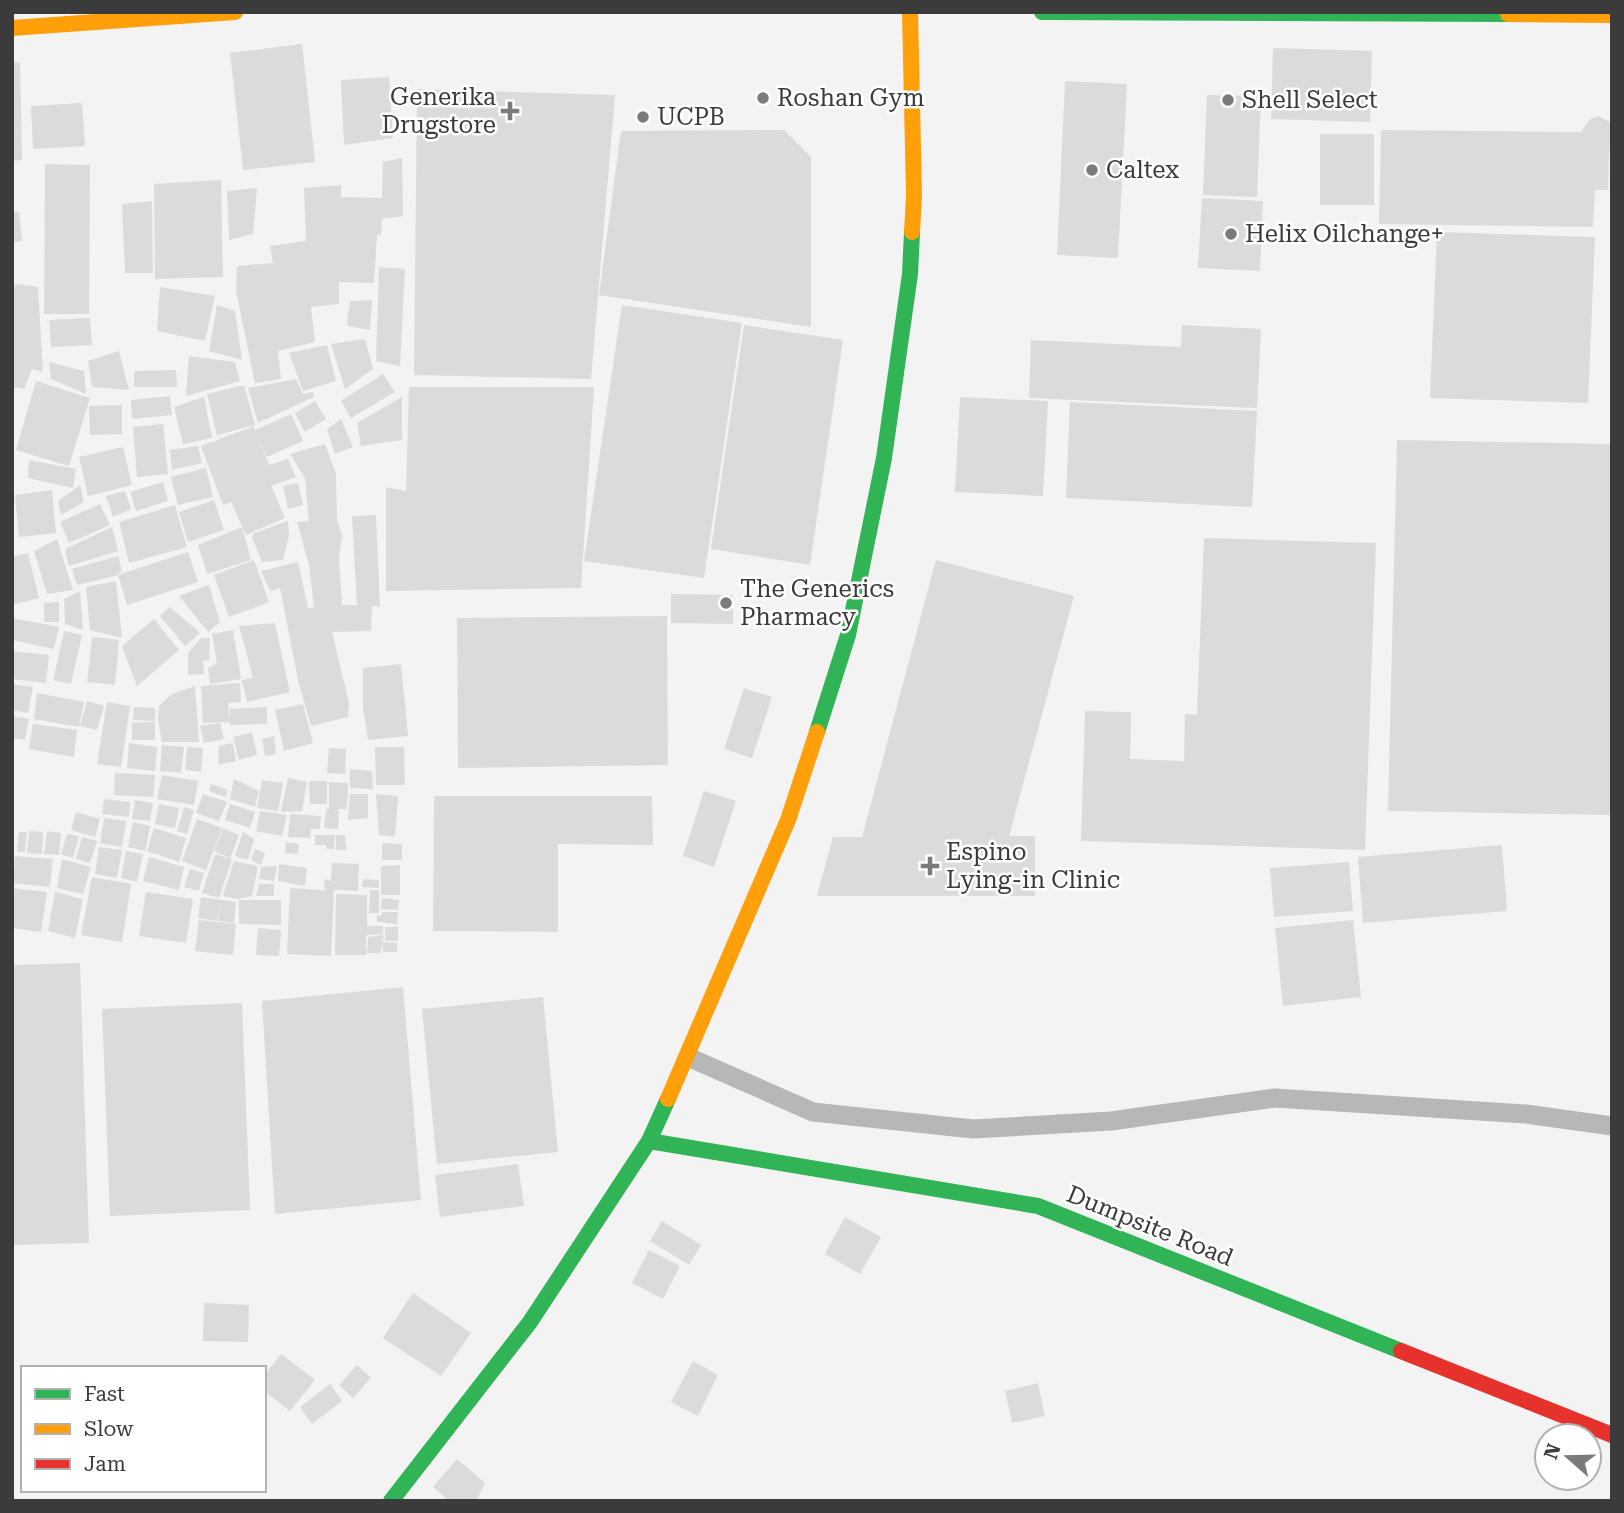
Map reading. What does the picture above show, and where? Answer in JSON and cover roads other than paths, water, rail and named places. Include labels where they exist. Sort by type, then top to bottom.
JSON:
[{"type":"main road","points":[[12,28],[235,12]]},
{"type":"main road","points":[[391,1501],[530,1322],[649,1141],[688,1057],[788,820],[848,635],[884,458],[911,274],[914,195],[910,12]]},
{"type":"main road","points":[[1042,12],[1612,15]]},
{"type":"main road","name":"Dumpsite Road","points":[[649,1141],[1038,1206],[1612,1435]]},
{"type":"lane","points":[[688,1057],[813,1112],[973,1129],[1111,1121],[1275,1098],[1526,1114],[1612,1126]]},
{"type":"place","name":"Roshan Gym","points":[[763,98]]},
{"type":"place","name":"Shell Select","points":[[1228,100]]},
{"type":"place","name":"Generika Drugstore","points":[[510,111]]},
{"type":"place","name":"UCPB","points":[[643,117]]},
{"type":"place","name":"Caltex","points":[[1092,170]]},
{"type":"place","name":"Helix Oilchange+","points":[[1231,234]]},
{"type":"place","name":"The Generics Pharmacy","points":[[726,603]]},
{"type":"place","name":"Espino Lying-in Clinic","points":[[930,866]]}]
